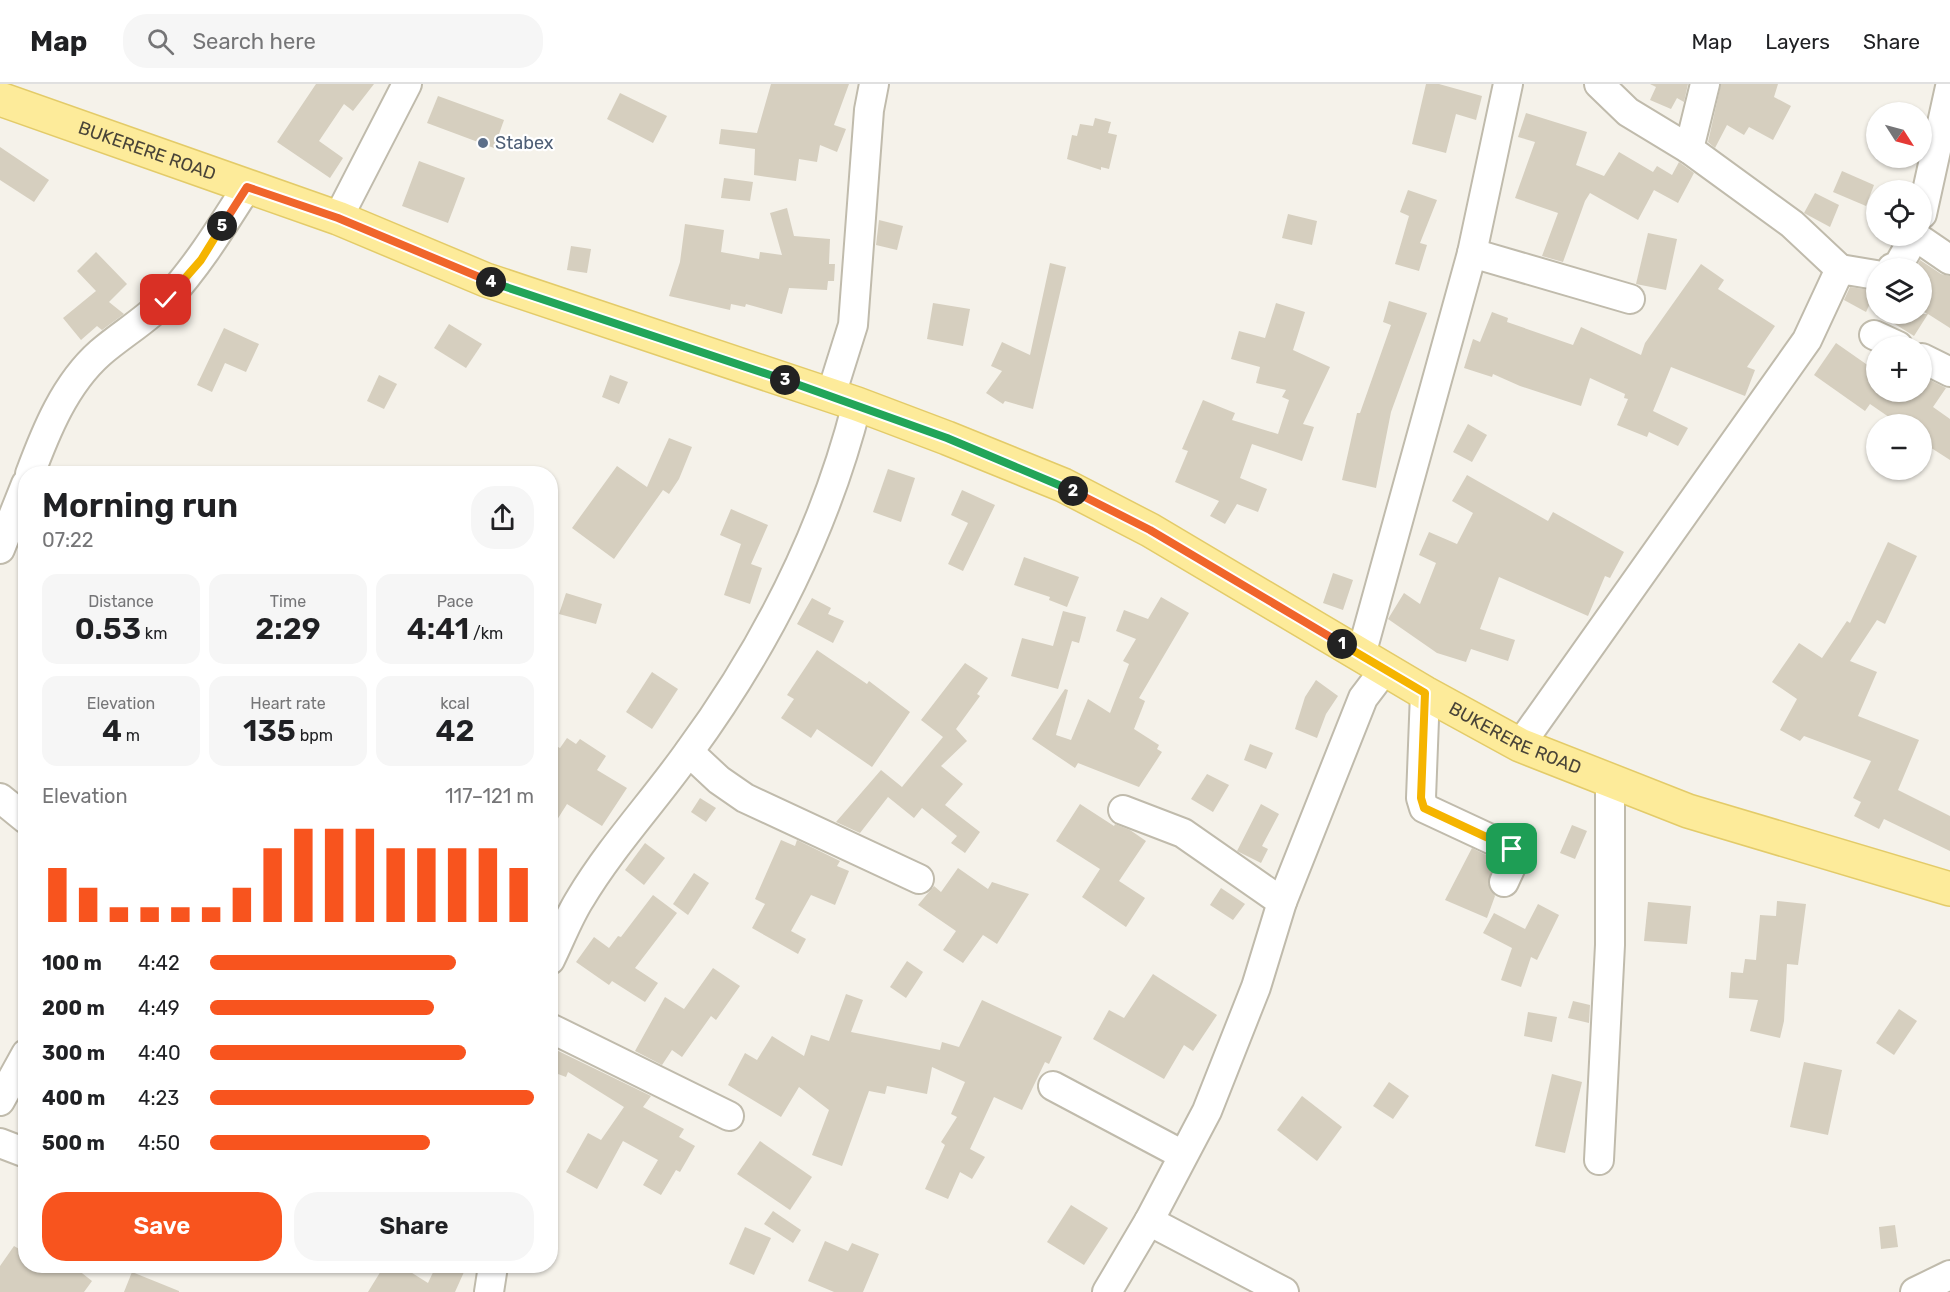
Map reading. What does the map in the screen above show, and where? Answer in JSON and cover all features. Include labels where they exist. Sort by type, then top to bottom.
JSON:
[{"type":"main road","name":"BUKERERE ROAD","points":[[0,99],[338,218],[486,280],[844,399],[1063,486],[1150,530],[1425,693],[1520,745],[1688,811],[1950,889]]},
{"type":"street","points":[[338,218],[407,84]]},
{"type":"street","points":[[558,943],[579,900],[689,752],[783,603],[807,549],[847,441],[844,399],[853,325],[869,110],[874,84]]},
{"type":"street","points":[[1107,1292],[1149,1221],[1207,1111],[1256,987],[1282,902],[1363,698],[1472,253],[1508,84]]},
{"type":"street","points":[[1599,84],[1628,112],[1689,149],[1792,224],[1840,268],[1866,272]]},
{"type":"street","points":[[1689,149],[1705,84]]},
{"type":"street","points":[[1929,180],[1950,87]]},
{"type":"street","points":[[33,466],[47,429],[77,378],[99,354],[173,292],[201,260],[247,187]]},
{"type":"street","points":[[1930,246],[1950,260]]},
{"type":"street","points":[[1472,253],[1630,299]]},
{"type":"street","points":[[1520,745],[1807,340],[1840,268]]},
{"type":"street","points":[[1932,363],[1950,372]]},
{"type":"street","points":[[0,549],[18,504]]},
{"type":"street","points":[[1425,693],[1421,798],[1424,808],[1512,849],[1516,856],[1504,882]]},
{"type":"street","points":[[689,752],[718,780],[745,798],[919,879]]},
{"type":"street","points":[[1599,1160],[1610,945],[1610,780]]},
{"type":"street","points":[[0,798],[18,813]]},
{"type":"street","points":[[1123,810],[1183,832],[1282,902]]},
{"type":"street","points":[[558,1032],[729,1116]]},
{"type":"street","points":[[0,1101],[18,1068]]},
{"type":"street","points":[[1053,1086],[1183,1155]]},
{"type":"street","points":[[0,1143],[18,1150]]},
{"type":"street","points":[[1149,1221],[1284,1292]]},
{"type":"street","points":[[489,1292],[492,1273]]},
{"type":"street","points":[[1915,1292],[1950,1275]]},
{"type":"building","points":[[316,84],[374,84],[353,111],[344,104],[319,141],[343,158],[330,178],[277,142]]},
{"type":"building","points":[[771,84],[849,84],[834,125],[846,129],[837,152],[820,145],[817,162],[799,159],[796,181],[754,175],[755,149],[719,144],[721,129],[757,133]]},
{"type":"building","points":[[1426,84],[1439,84],[1482,96],[1476,120],[1456,114],[1446,153],[1412,144]]},
{"type":"building","points":[[1650,84],[1688,84],[1684,102],[1677,98],[1671,109],[1650,100],[1656,87]]},
{"type":"building","points":[[1721,84],[1778,84],[1774,97],[1791,106],[1773,140],[1749,127],[1744,135],[1727,125],[1715,148],[1708,142]]},
{"type":"building","points":[[620,93],[667,116],[653,143],[607,119]]},
{"type":"building","points":[[438,96],[504,120],[494,148],[427,123]]},
{"type":"building","points":[[1526,113],[1587,132],[1576,165],[1604,176],[1619,152],[1653,172],[1657,166],[1672,175],[1679,162],[1694,173],[1678,203],[1654,190],[1638,220],[1590,193],[1563,262],[1542,256],[1558,213],[1515,198],[1535,142],[1518,137]]},
{"type":"building","points":[[1095,118],[1111,122],[1108,133],[1117,135],[1109,169],[1101,167],[1101,170],[1067,159],[1072,135],[1077,136],[1080,124],[1093,126]]},
{"type":"building","points":[[0,147],[49,180],[34,202],[0,180]]},
{"type":"building","points":[[419,161],[465,178],[448,223],[402,206]]},
{"type":"building","points":[[1842,171],[1866,182],[1866,206],[1833,192]]},
{"type":"building","points":[[724,178],[753,182],[750,201],[721,198]]},
{"type":"building","points":[[1408,190],[1437,200],[1420,243],[1427,245],[1419,271],[1395,264],[1409,216],[1400,212]]},
{"type":"building","points":[[1815,193],[1839,205],[1830,227],[1804,213]]},
{"type":"building","points":[[787,208],[794,236],[830,239],[829,264],[835,264],[834,281],[828,281],[827,290],[789,288],[782,314],[746,304],[745,307],[731,304],[730,310],[669,296],[680,262],[685,224],[724,230],[721,252],[759,259],[760,252],[782,255],[770,213]]},
{"type":"building","points":[[1288,214],[1317,221],[1312,245],[1282,238]]},
{"type":"building","points":[[879,220],[903,226],[897,250],[876,245]]},
{"type":"building","points":[[1648,233],[1677,239],[1666,290],[1636,284]]},
{"type":"building","points":[[571,246],[591,249],[587,273],[567,270]]},
{"type":"building","points":[[96,252],[127,284],[109,302],[124,314],[102,330],[97,326],[81,340],[63,318],[96,291],[77,271]]},
{"type":"building","points":[[1050,263],[1066,267],[1033,409],[1005,401],[1003,404],[986,393],[1002,371],[991,366],[1002,342],[1030,355]]},
{"type":"building","points":[[1701,264],[1724,280],[1718,289],[1775,326],[1747,367],[1755,370],[1745,396],[1671,367],[1653,411],[1688,428],[1678,446],[1649,432],[1647,437],[1617,425],[1628,399],[1624,398],[1625,394],[1590,378],[1581,406],[1520,386],[1493,374],[1492,377],[1464,368],[1473,339],[1480,342],[1492,312],[1508,318],[1507,322],[1573,345],[1581,327],[1641,355],[1645,343]]},
{"type":"building","points":[[1932,268],[1941,274],[1950,276],[1950,328],[1932,317]]},
{"type":"building","points":[[1850,287],[1866,289],[1866,312],[1844,300]]},
{"type":"building","points":[[1389,301],[1427,313],[1391,412],[1376,488],[1342,480],[1357,413],[1360,413],[1391,325],[1383,322]]},
{"type":"building","points":[[933,303],[970,309],[963,346],[927,339]]},
{"type":"building","points":[[1276,303],[1305,312],[1293,350],[1330,367],[1303,424],[1314,427],[1302,461],[1252,444],[1240,478],[1267,489],[1258,512],[1237,504],[1225,524],[1210,516],[1219,501],[1175,482],[1188,451],[1182,449],[1203,400],[1235,413],[1232,420],[1278,434],[1289,400],[1282,397],[1286,390],[1256,383],[1260,367],[1231,359],[1239,331],[1265,338]]},
{"type":"building","points":[[449,324],[482,344],[466,368],[434,348]]},
{"type":"building","points":[[1895,324],[1922,324],[1914,336]]},
{"type":"building","points":[[224,328],[259,344],[246,372],[225,363],[212,392],[197,385]]},
{"type":"building","points":[[1836,343],[1866,364],[1866,402],[1932,402],[1932,381],[1946,388],[1933,407],[1950,419],[1950,460],[1932,448],[1932,414],[1884,414],[1870,404],[1865,411],[1814,375]]},
{"type":"building","points":[[379,375],[397,384],[384,409],[367,401]]},
{"type":"building","points":[[610,375],[628,382],[619,404],[602,397]]},
{"type":"building","points":[[1468,424],[1487,435],[1472,462],[1453,452]]},
{"type":"building","points":[[669,438],[692,447],[679,479],[669,494],[663,490],[614,559],[572,528],[617,466],[647,487]]},
{"type":"building","points":[[888,469],[915,478],[901,522],[873,512]]},
{"type":"building","points":[[1467,475],[1548,521],[1553,512],[1624,552],[1610,578],[1605,576],[1588,616],[1499,577],[1480,629],[1515,640],[1508,661],[1471,649],[1466,662],[1437,653],[1388,619],[1404,593],[1420,604],[1436,563],[1419,555],[1429,532],[1457,544],[1473,513],[1452,501]]},
{"type":"building","points":[[962,490],[995,505],[963,571],[948,564],[968,523],[951,515]]},
{"type":"building","points":[[731,509],[768,525],[751,564],[762,568],[750,604],[724,595],[741,544],[720,535]]},
{"type":"building","points":[[1888,542],[1917,556],[1885,624],[1877,620],[1850,661],[1877,672],[1858,716],[1919,740],[1898,790],[1950,816],[1950,851],[1884,819],[1879,829],[1854,816],[1861,802],[1853,798],[1871,761],[1804,736],[1800,741],[1780,730],[1797,699],[1772,682],[1799,643],[1822,658],[1847,621],[1850,623]]},
{"type":"building","points":[[1024,557],[1079,577],[1067,607],[1049,600],[1050,597],[1014,585]]},
{"type":"building","points":[[1333,573],[1353,580],[1343,610],[1323,603]]},
{"type":"building","points":[[566,593],[602,604],[596,624],[559,614]]},
{"type":"building","points":[[1161,597],[1189,613],[1139,698],[1145,701],[1134,729],[1159,745],[1157,749],[1162,752],[1139,787],[1078,763],[1075,768],[1032,739],[1065,689],[1068,690],[1056,735],[1071,740],[1088,699],[1110,713],[1129,664],[1123,661],[1136,639],[1116,631],[1124,610],[1148,619]]},
{"type":"building","points":[[812,598],[831,608],[828,614],[844,621],[833,643],[797,624]]},
{"type":"building","points":[[1063,611],[1086,617],[1079,643],[1072,641],[1058,689],[1011,676],[1022,638],[1053,646]]},
{"type":"building","points":[[817,650],[867,684],[869,681],[910,712],[872,767],[817,729],[811,738],[781,718],[794,699],[787,695]]},
{"type":"building","points":[[965,663],[988,678],[977,694],[980,696],[956,729],[967,741],[941,766],[963,784],[945,805],[980,832],[965,853],[951,843],[957,836],[922,808],[914,818],[888,797],[860,833],[836,822],[881,770],[902,787],[943,737],[921,720]]},
{"type":"building","points":[[652,672],[678,689],[652,729],[626,712]]},
{"type":"building","points":[[1316,680],[1338,696],[1326,714],[1317,738],[1295,729],[1305,697]]},
{"type":"building","points":[[567,738],[576,744],[580,739],[606,756],[597,770],[627,788],[602,826],[567,804],[558,818],[558,747],[560,748]]},
{"type":"building","points":[[1250,744],[1273,753],[1266,769],[1244,760]]},
{"type":"building","points":[[1207,774],[1229,785],[1213,812],[1191,799]]},
{"type":"building","points":[[700,798],[716,808],[706,822],[691,812]]},
{"type":"building","points":[[1080,804],[1114,826],[1115,824],[1130,830],[1146,841],[1119,881],[1145,898],[1126,927],[1082,897],[1100,869],[1056,841]]},
{"type":"building","points":[[1261,804],[1279,814],[1262,846],[1268,849],[1261,863],[1237,851]]},
{"type":"building","points":[[1572,825],[1587,831],[1575,859],[1560,853]]},
{"type":"building","points":[[781,840],[795,846],[797,840],[840,861],[837,866],[849,871],[835,905],[811,895],[791,931],[806,939],[798,954],[752,928],[765,904],[755,899]]},
{"type":"building","points":[[645,843],[665,858],[644,885],[625,870]]},
{"type":"building","points":[[1472,848],[1496,860],[1488,883],[1495,896],[1487,918],[1445,900]]},
{"type":"building","points":[[958,868],[988,889],[992,882],[1029,894],[997,944],[983,935],[963,963],[943,950],[956,931],[918,905],[934,886],[941,892]]},
{"type":"building","points":[[694,873],[709,883],[688,915],[673,904]]},
{"type":"building","points":[[1221,888],[1245,904],[1233,920],[1210,905]]},
{"type":"building","points":[[653,895],[677,913],[635,968],[658,983],[645,1002],[612,981],[609,985],[576,962],[594,937],[609,948],[618,936],[621,937]]},
{"type":"building","points":[[1777,901],[1806,904],[1798,965],[1787,964],[1784,1021],[1780,1038],[1750,1031],[1758,1000],[1729,998],[1731,972],[1743,973],[1745,959],[1756,960],[1760,915],[1776,916]]},
{"type":"building","points":[[1648,902],[1691,906],[1687,944],[1644,941]]},
{"type":"building","points":[[1538,904],[1559,915],[1537,960],[1531,957],[1521,987],[1501,980],[1512,948],[1483,933],[1494,913],[1525,929]]},
{"type":"building","points":[[907,961],[923,972],[906,998],[890,987]]},
{"type":"building","points":[[713,968],[740,986],[716,1020],[711,1016],[682,1057],[672,1050],[662,1065],[635,1051],[665,997],[684,1009]]},
{"type":"building","points":[[1153,974],[1217,1015],[1193,1051],[1184,1045],[1164,1079],[1093,1039],[1109,1010],[1124,1018]]},
{"type":"building","points":[[846,994],[863,1000],[851,1032],[940,1050],[942,1042],[959,1047],[982,1000],[1062,1037],[1049,1064],[1045,1062],[1022,1110],[994,1097],[970,1149],[985,1157],[972,1179],[960,1172],[948,1199],[925,1189],[945,1145],[941,1142],[957,1117],[951,1114],[965,1082],[932,1067],[927,1094],[887,1086],[885,1094],[869,1091],[842,1166],[812,1155],[829,1110],[799,1087],[781,1117],[728,1085],[745,1053],[757,1060],[772,1036],[804,1056],[811,1035],[829,1041]]},
{"type":"building","points":[[1573,1001],[1590,1005],[1589,1023],[1568,1018]]},
{"type":"building","points":[[1899,1009],[1917,1021],[1894,1055],[1876,1043]]},
{"type":"building","points":[[1528,1012],[1557,1017],[1552,1042],[1524,1036]]},
{"type":"building","points":[[558,1051],[651,1096],[643,1107],[684,1129],[679,1137],[695,1146],[680,1172],[676,1170],[661,1195],[643,1185],[658,1160],[623,1141],[597,1189],[566,1172],[588,1133],[601,1140],[624,1107],[568,1072],[566,1077],[558,1074]]},
{"type":"building","points":[[1804,1062],[1842,1070],[1828,1135],[1790,1127]]},
{"type":"building","points":[[1552,1074],[1582,1082],[1565,1153],[1535,1146]]},
{"type":"building","points":[[1389,1082],[1409,1096],[1393,1119],[1373,1106]]},
{"type":"building","points":[[1302,1096],[1342,1127],[1317,1161],[1277,1130]]},
{"type":"building","points":[[760,1141],[812,1177],[790,1210],[737,1174]]},
{"type":"building","points":[[1071,1205],[1108,1228],[1084,1265],[1047,1242]]},
{"type":"building","points":[[773,1211],[801,1230],[793,1243],[764,1224]]},
{"type":"building","points":[[1895,1225],[1898,1247],[1881,1249],[1879,1227]]},
{"type":"building","points":[[745,1227],[771,1238],[754,1275],[729,1264]]},
{"type":"building","points":[[825,1241],[848,1251],[852,1243],[879,1254],[863,1292],[834,1292],[808,1281]]},
{"type":"building","points":[[14,1246],[18,1248],[18,1273],[82,1273],[92,1281],[84,1292],[0,1292],[0,1266]]},
{"type":"building","points":[[132,1273],[179,1291],[179,1292],[124,1292]]},
{"type":"building","points":[[380,1273],[412,1273],[428,1283],[433,1273],[464,1273],[455,1292],[368,1292]]},
{"type":"place","name":"Stabex","points":[[483,143]]},
{"type":"route","points":[[166,300],[201,260],[247,187],[338,218],[486,280],[857,404],[947,438],[1063,486],[1150,530],[1425,693],[1421,798],[1424,808],[1512,849]]}]
